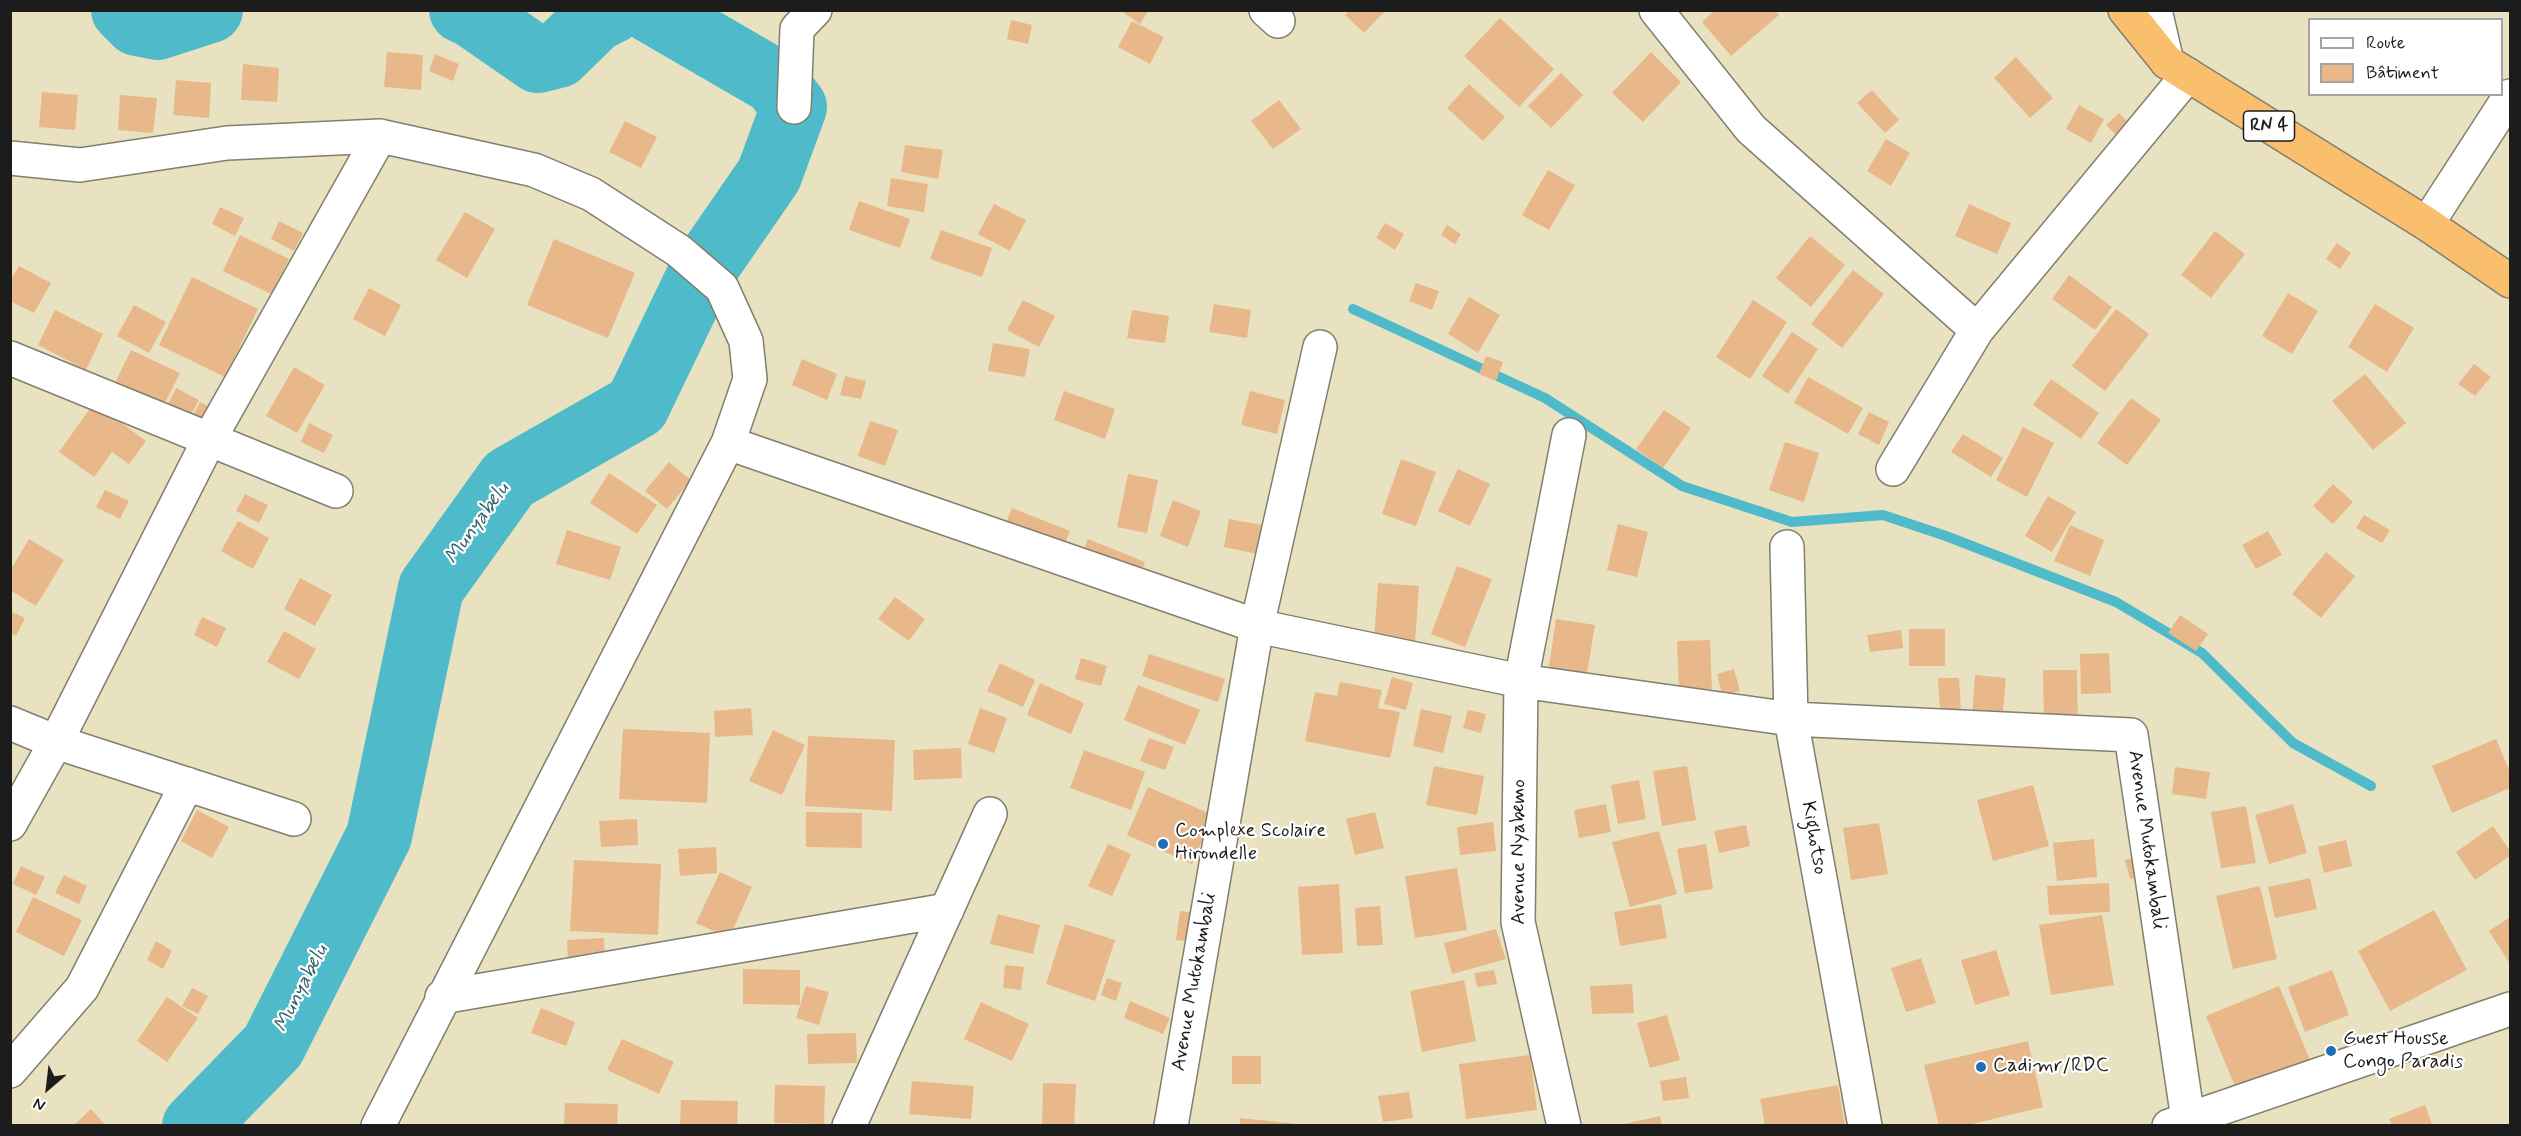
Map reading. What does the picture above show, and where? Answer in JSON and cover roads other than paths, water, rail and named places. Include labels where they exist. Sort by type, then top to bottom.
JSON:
[{"type":"highway","name":"RN 4","points":[[2125,10],[2177,69],[2427,224],[2511,281]]},
{"type":"street","points":[[794,107],[797,28],[816,10]]},
{"type":"street","points":[[1656,10],[1751,129],[1977,330]]},
{"type":"street","points":[[1893,469],[1977,330],[2177,69],[2155,10]]},
{"type":"street","points":[[2427,224],[2511,96]]},
{"type":"street","points":[[10,824],[56,742],[210,438],[380,136]]},
{"type":"street","points":[[10,158],[80,165],[227,144],[380,136],[534,170],[591,194],[679,251],[722,288],[746,341],[750,379],[728,443],[378,1125]]},
{"type":"street","name":"Avenue Mutokambali","points":[[1171,1125],[1257,626],[1320,347]]},
{"type":"street","points":[[10,358],[336,491]]},
{"type":"street","name":"Avenue Nyabemo","points":[[1564,1125],[1518,922],[1521,681],[1569,435]]},
{"type":"street","points":[[728,443],[1257,626],[1521,681],[1791,719]]},
{"type":"street","name":"Kighotso","points":[[1787,547],[1791,719],[1865,1125]]},
{"type":"street","name":"Avenue Mutokambali","points":[[1791,719],[2131,735],[2182,1123]]},
{"type":"street","points":[[10,723],[56,742],[294,819]]},
{"type":"street","points":[[10,1071],[82,988],[187,784]]},
{"type":"street","points":[[849,1125],[990,814]]},
{"type":"street","points":[[442,997],[947,910]]},
{"type":"street","points":[[2182,1123],[2511,1009]]},
{"type":"waterway","name":"Munyabelu","points":[[124,10],[137,23],[157,27],[210,10]]},
{"type":"waterway","name":"Munyabelu","points":[[462,10],[473,15],[538,60],[558,55],[595,19],[613,10]]},
{"type":"waterway","name":"Munyabelu","points":[[195,1126],[273,1046],[379,836],[431,588],[509,479],[637,406],[700,275],[769,175],[794,107],[775,82],[651,10]]},
{"type":"waterway","points":[[1353,309],[1545,398],[1682,486],[1792,522],[1883,515],[1946,536],[2116,602],[2202,653],[2293,743],[2371,786]]},
{"type":"place","name":"Complexe Scolaire Hirondelle","points":[[1163,844]]},
{"type":"place","name":"Guest Housse Congo Paradis","points":[[2331,1051]]},
{"type":"place","name":"Cadimr/RDC","points":[[1981,1067]]}]
